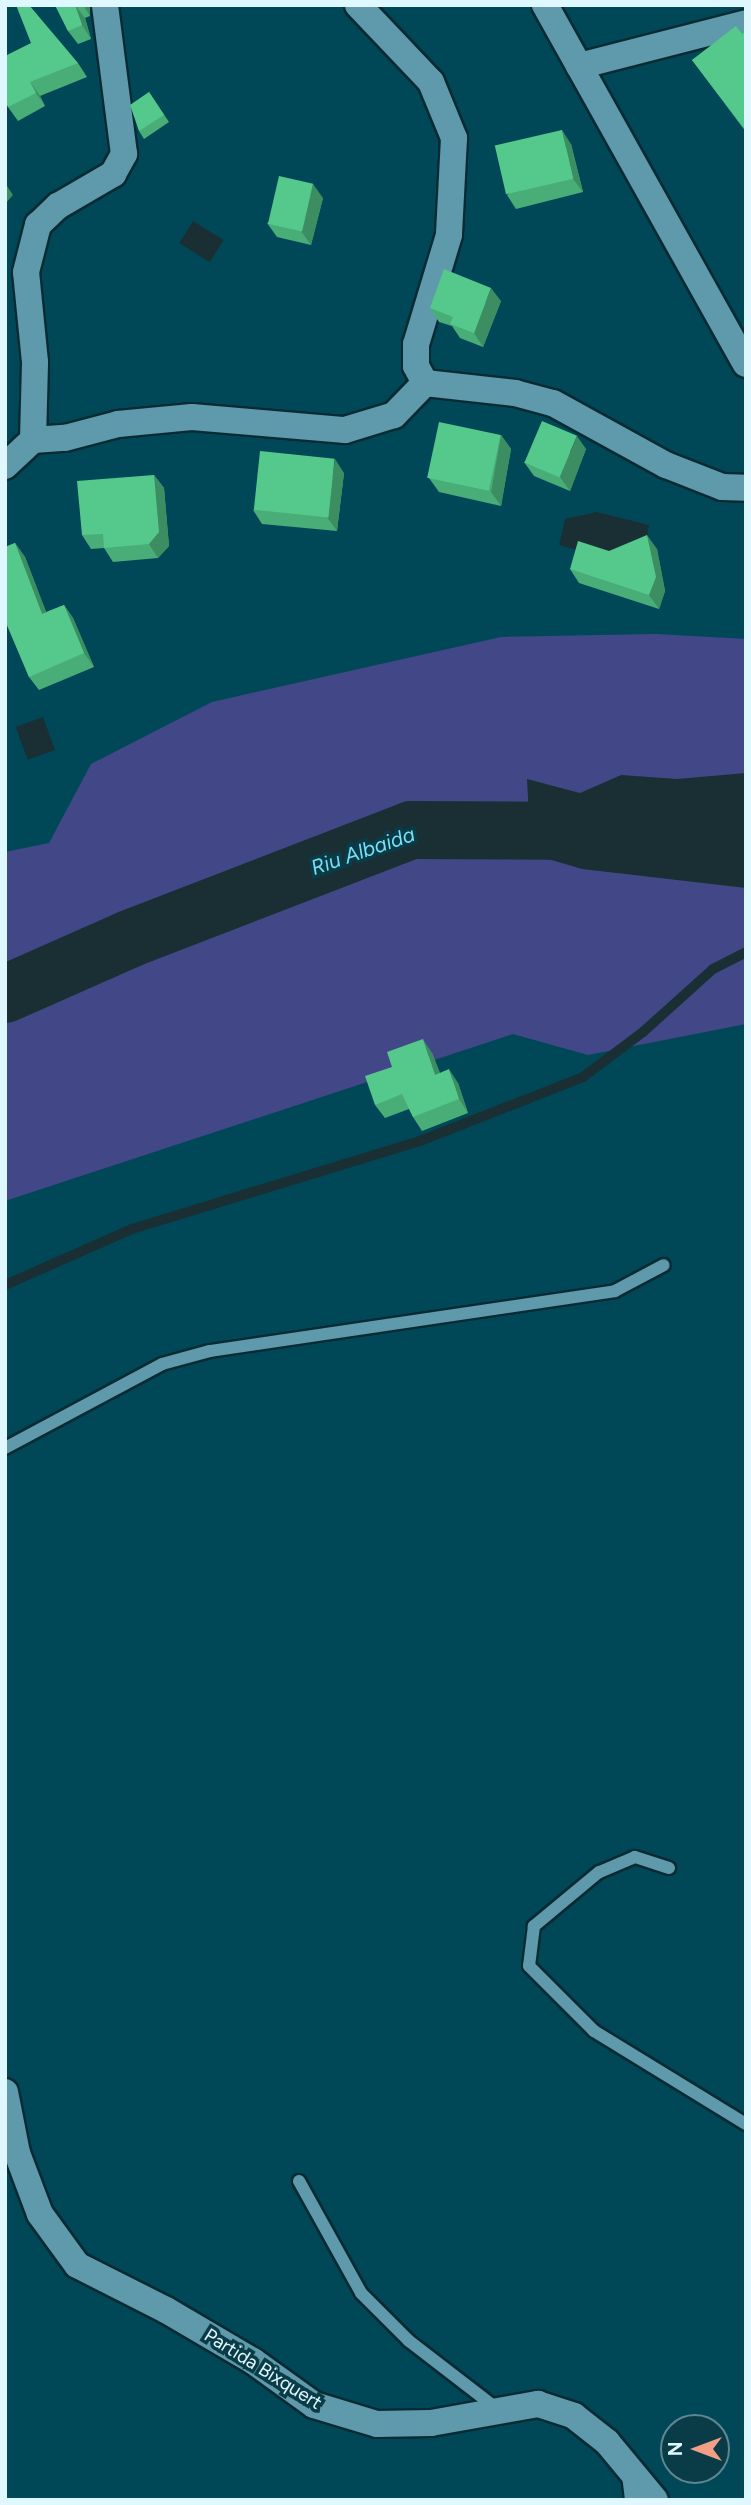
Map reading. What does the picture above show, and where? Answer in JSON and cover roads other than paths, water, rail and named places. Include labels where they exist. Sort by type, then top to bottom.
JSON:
[{"type":"street","points":[[33,440],[35,362],[16,279],[38,225],[65,200],[113,174],[124,154],[105,5]]},
{"type":"street","points":[[358,5],[431,82],[454,138],[449,235],[416,344],[416,366],[425,383]]},
{"type":"street","points":[[545,5],[746,364]]},
{"type":"street","points":[[579,66],[746,23]]},
{"type":"street","points":[[5,466],[33,440],[65,438],[118,424],[192,417],[353,429],[394,415],[425,383]]},
{"type":"street","points":[[425,383],[515,393],[553,403],[666,465],[722,487],[746,488]]},
{"type":"street","name":"Partida Bixquert","points":[[5,2091],[17,2153],[40,2214],[76,2265],[177,2317],[314,2405],[377,2424],[431,2423],[496,2408],[538,2404],[574,2416],[628,2464],[655,2500]]},
{"type":"lane","points":[[5,1448],[162,1364],[210,1351],[615,1291],[664,1265]]},
{"type":"lane","points":[[669,1868],[635,1857],[599,1872],[534,1926],[529,1966],[594,2031],[746,2124]]},
{"type":"lane","points":[[299,2180],[361,2293],[409,2341],[496,2408]]},
{"type":"lane","points":[[628,2464],[631,2500]]},
{"type":"waterway","name":"Riu Albaida","points":[[5,994],[129,939],[411,830],[746,832]]},
{"type":"waterway","points":[[5,1285],[132,1229],[420,1141],[583,1077],[643,1032],[713,969],[746,952]]}]
